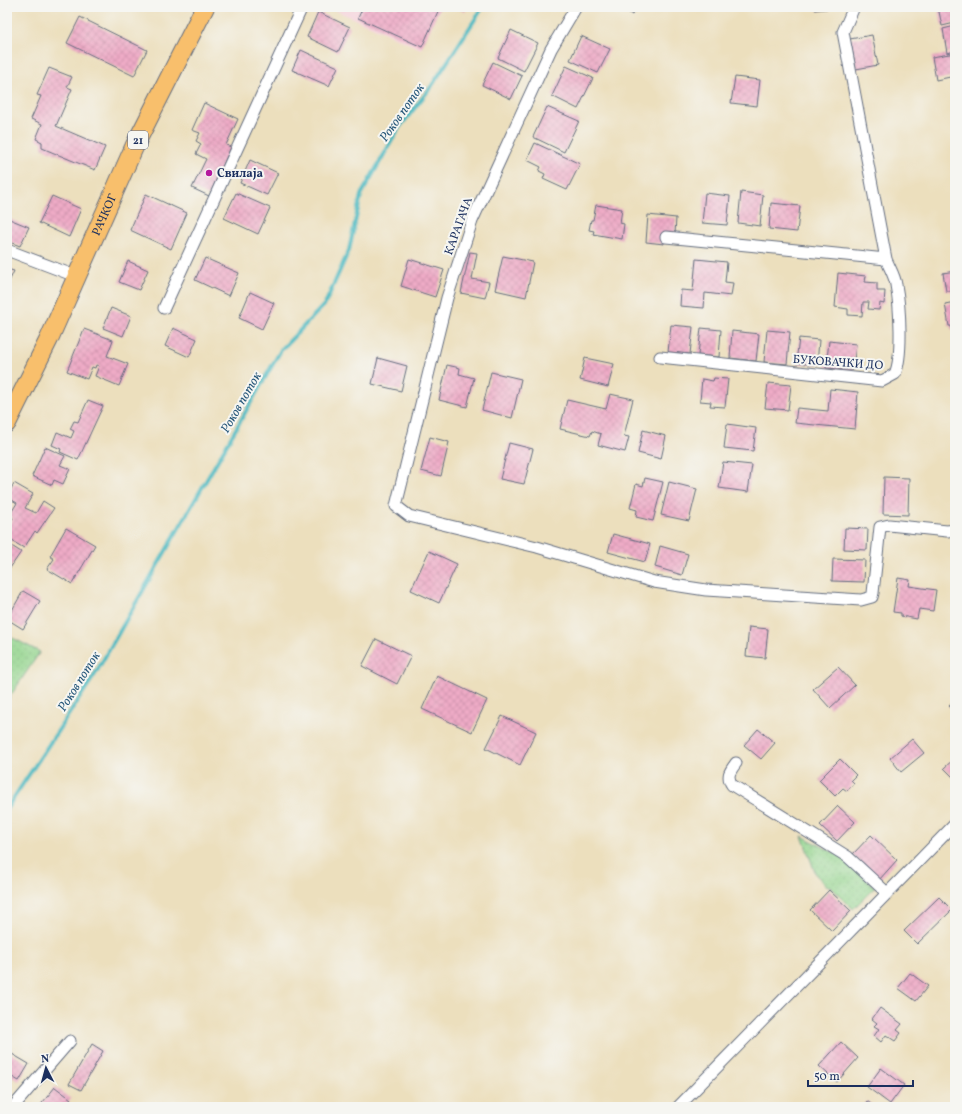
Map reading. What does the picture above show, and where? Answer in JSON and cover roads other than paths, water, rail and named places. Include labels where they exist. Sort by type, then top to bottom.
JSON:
[{"type":"main road","name":"РАЧКОГ","points":[[7,423],[78,277],[135,145],[205,7]]},
{"type":"street","points":[[164,308],[302,7]]},
{"type":"street","name":"КАРАГАЧА","points":[[576,7],[551,49],[472,221],[447,298],[404,468],[396,506],[408,516],[537,547],[654,582],[706,590],[867,599],[872,597],[874,593],[880,527],[888,524],[947,532],[955,530]]},
{"type":"street","name":"БУКОВАЧКИ ДО","points":[[660,358],[882,381],[891,378],[895,374],[899,365],[896,283],[886,259],[843,32],[854,7]]},
{"type":"street","points":[[666,237],[886,259]]},
{"type":"street","points":[[7,250],[78,277]]},
{"type":"street","points":[[736,763],[729,773],[729,779],[732,785],[848,857],[887,893]]},
{"type":"street","points":[[678,1107],[955,824]]},
{"type":"street","points":[[13,1107],[70,1041]]},
{"type":"waterway","name":"Роков поток","points":[[7,808],[94,676],[281,350],[325,304],[349,250],[361,195],[399,128],[431,87],[483,7]]},
{"type":"place","name":"Свилаја","points":[[209,173]]}]
